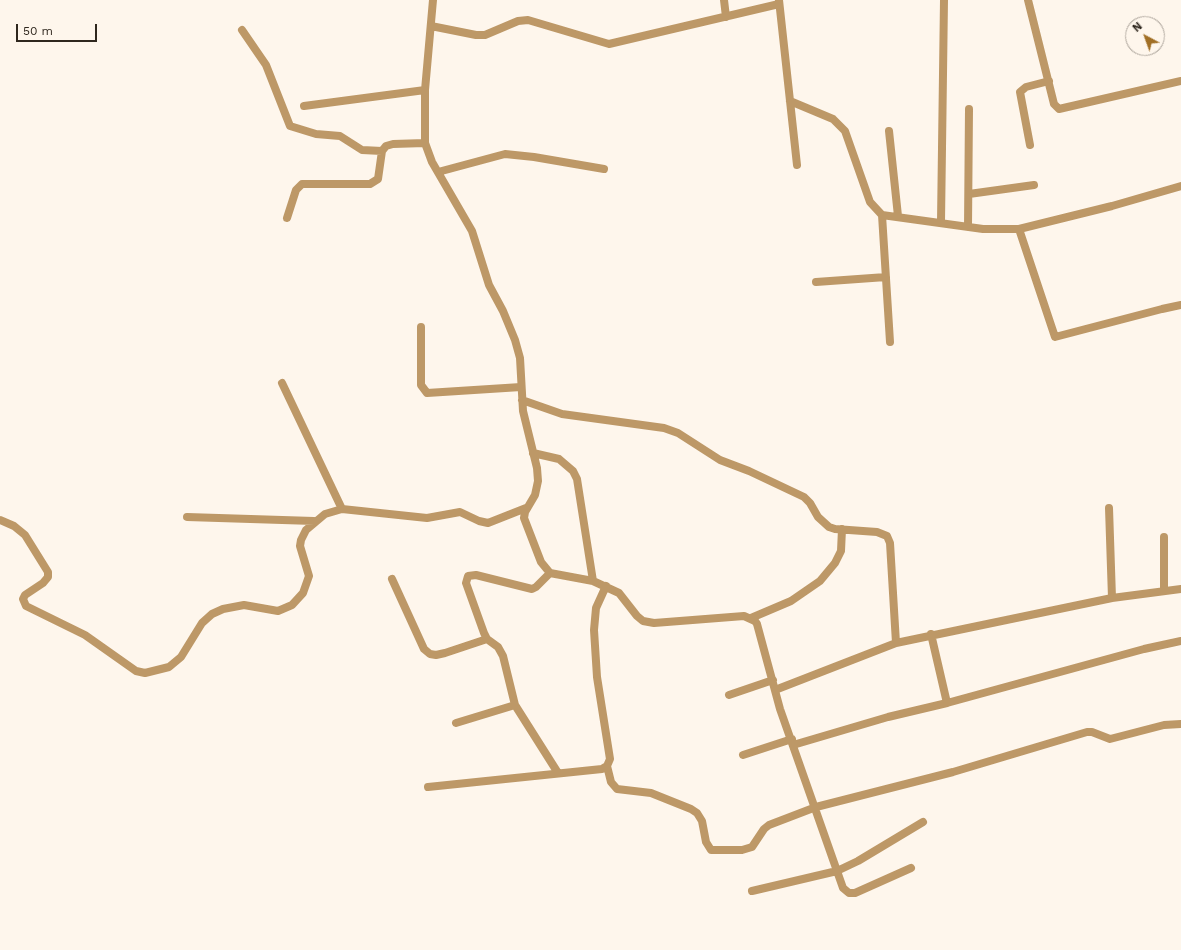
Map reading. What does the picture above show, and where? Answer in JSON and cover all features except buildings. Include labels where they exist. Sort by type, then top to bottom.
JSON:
[{"type":"street","points":[[433,0],[424,90],[425,143],[438,172],[472,231],[489,285],[503,311],[515,340],[520,358],[522,400],[526,430],[537,468],[537,488],[526,508],[524,518],[540,562],[550,573],[593,581],[606,586],[618,593],[643,621],[654,624],[744,616],[751,618],[757,624],[772,680],[792,742],[837,871],[846,891],[855,893],[910,868]]},
{"type":"street","points":[[724,0],[726,17]]},
{"type":"street","points":[[941,222],[944,0]]},
{"type":"street","points":[[1028,0],[1054,104],[1059,109],[1181,81]]},
{"type":"street","points":[[431,26],[476,35],[485,35],[518,20],[528,20],[609,44],[726,17],[779,2],[797,164]]},
{"type":"street","points":[[242,30],[266,65],[290,126],[316,134],[340,136],[362,150],[382,151]]},
{"type":"street","points":[[1030,145],[1020,92],[1026,87],[1049,81]]},
{"type":"street","points":[[304,106],[424,90]]},
{"type":"street","points":[[790,101],[834,119],[845,131],[870,202],[882,215],[890,342]]},
{"type":"street","points":[[968,227],[970,109]]},
{"type":"street","points":[[889,131],[898,216]]},
{"type":"street","points":[[288,218],[296,190],[302,184],[374,183],[378,179],[382,151],[386,146],[393,144],[425,143]]},
{"type":"street","points":[[438,172],[505,154],[534,157],[604,169]]},
{"type":"street","points":[[969,194],[1034,185]]},
{"type":"street","points":[[882,215],[991,230],[1019,229],[1112,206],[1181,186]]},
{"type":"street","points":[[1019,229],[1054,337],[1181,305]]},
{"type":"street","points":[[816,282],[886,277]]},
{"type":"street","points":[[421,327],[421,385],[427,393],[521,387]]},
{"type":"street","points":[[282,383],[342,509]]},
{"type":"street","points":[[522,400],[562,414],[664,428],[678,433],[720,460],[748,471],[804,497],[810,503],[823,523],[829,527],[877,532],[887,536],[889,539],[896,642]]},
{"type":"street","points":[[533,453],[559,459],[573,471],[577,479],[593,581]]},
{"type":"street","points":[[0,520],[14,526],[25,535],[48,572],[48,577],[43,583],[25,595],[23,600],[26,606],[86,635],[136,671],[145,674],[169,667],[181,657],[202,623],[217,612],[244,605],[278,611],[292,605],[302,593],[309,576],[308,567],[300,546],[301,540],[306,530],[314,521],[325,514],[342,509],[427,518],[460,512],[479,522],[488,523],[526,508]]},
{"type":"street","points":[[1109,508],[1112,598]]},
{"type":"street","points":[[187,517],[314,521]]},
{"type":"street","points":[[751,618],[791,601],[820,581],[835,563],[841,551],[842,529]]},
{"type":"street","points":[[1164,537],[1164,591]]},
{"type":"street","points":[[550,573],[536,588],[532,589],[516,586],[481,575],[472,574],[468,576],[466,582],[488,639],[498,647],[503,656],[515,705],[558,773]]},
{"type":"street","points":[[392,578],[424,649],[430,654],[436,655],[445,653],[488,639]]},
{"type":"street","points":[[428,787],[602,769],[607,766],[610,759],[597,677],[594,630],[596,608],[606,586]]},
{"type":"street","points":[[775,690],[896,642],[1112,598],[1181,589]]},
{"type":"street","points":[[931,634],[947,703]]},
{"type":"street","points":[[743,755],[947,703],[1144,649],[1181,641]]},
{"type":"street","points":[[729,695],[772,680]]},
{"type":"street","points":[[456,723],[515,705]]},
{"type":"street","points":[[607,766],[611,782],[617,789],[651,793],[692,809],[697,813],[702,821],[706,842],[711,850],[749,849],[769,825],[816,808],[953,772],[1087,732],[1092,732],[1110,739],[1164,726],[1181,724]]},
{"type":"street","points":[[752,891],[837,871],[858,862],[923,822]]}]
